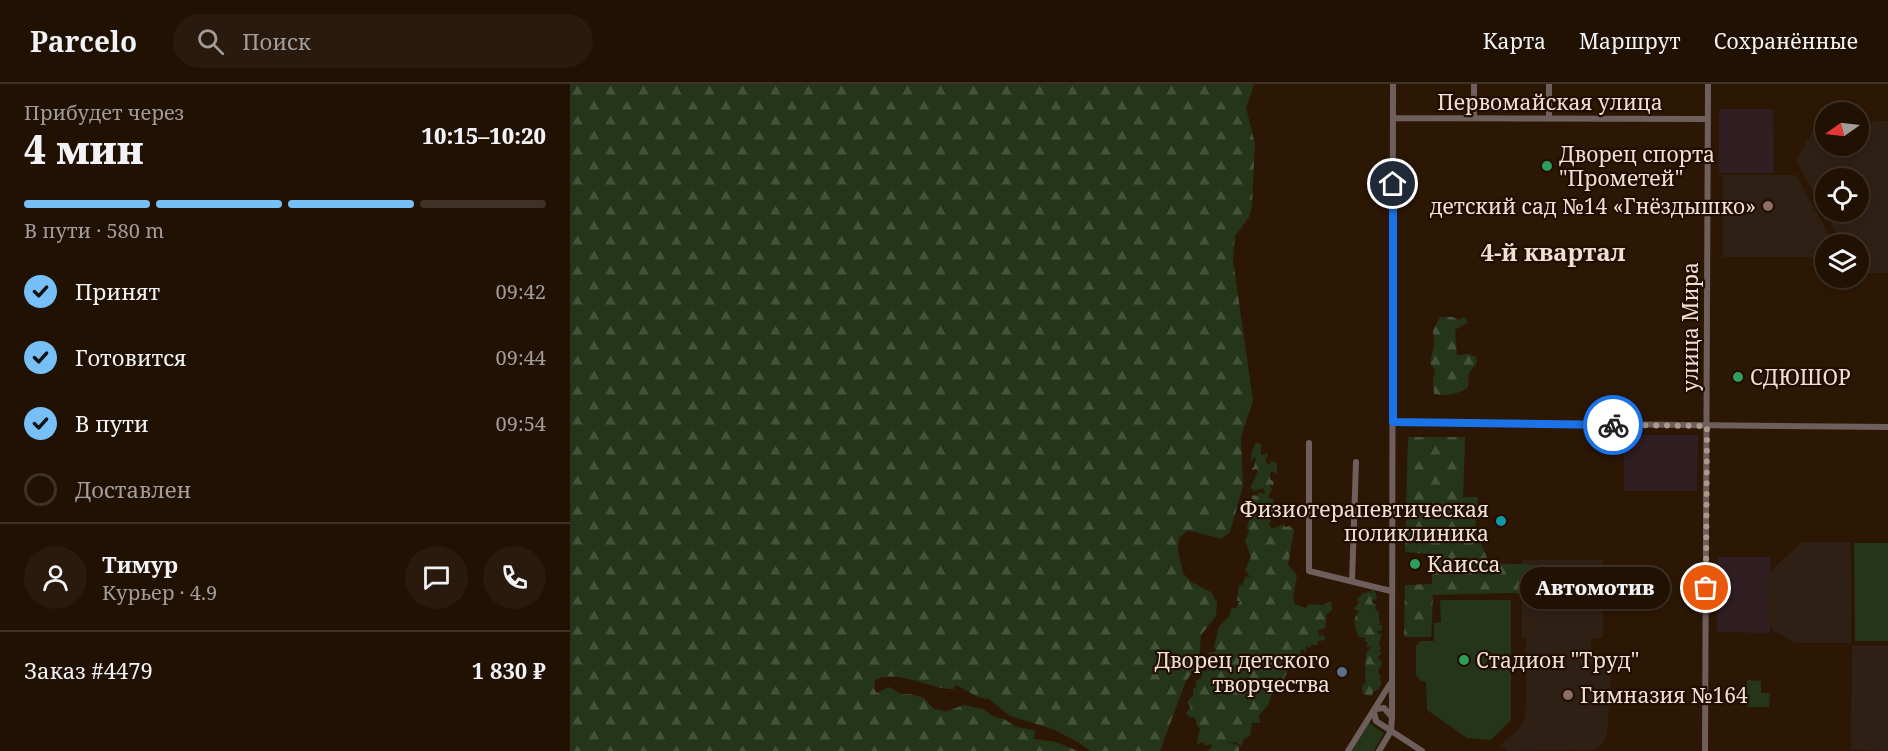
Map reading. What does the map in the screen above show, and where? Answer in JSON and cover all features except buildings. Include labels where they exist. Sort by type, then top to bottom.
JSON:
[{"type":"street","points":[[1379,751],[1391,732],[1392,717],[1393,84]]},
{"type":"street","points":[[1474,84],[1474,118]]},
{"type":"street","points":[[1549,84],[1549,118]]},
{"type":"street","name":"улица Мира","points":[[1705,751],[1708,84]]},
{"type":"street","name":"Первомайская улица","points":[[1393,118],[1708,119]]},
{"type":"street","points":[[1393,422],[1888,428]]},
{"type":"street","points":[[1310,443],[1309,571],[1391,591]]},
{"type":"street","points":[[1352,580],[1356,462]]},
{"type":"street","points":[[1348,751],[1388,690],[1392,678]]},
{"type":"street","points":[[1375,711],[1384,708],[1392,717]]},
{"type":"street","points":[[1375,711],[1376,721],[1422,751]]},
{"type":"shaded area","points":[[1719,109],[1773,109],[1774,173],[1719,173]]},
{"type":"shaded area","points":[[1869,121],[1888,121],[1888,273],[1869,273],[1869,234],[1837,234],[1830,222],[1869,222],[1869,168],[1815,168],[1815,194],[1796,160],[1815,128],[1815,156],[1869,156]]},
{"type":"shaded area","name":"детский сад №14 «Гнёздышко»","points":[[1723,175],[1796,175],[1815,210],[1815,222],[1822,222],[1828,234],[1815,234],[1815,257],[1723,257]]},
{"type":"shaded area","points":[[1624,435],[1698,435],[1697,491],[1624,491]]},
{"type":"shaded area","points":[[1802,542],[1851,542],[1851,643],[1795,643],[1773,630],[1767,621],[1766,580],[1761,580]]},
{"type":"shaded area","points":[[1718,557],[1770,557],[1770,633],[1717,632]]},
{"type":"shaded area","points":[[1522,560],[1603,560],[1603,638],[1591,638],[1592,658],[1609,657],[1611,675],[1607,733],[1603,744],[1593,750],[1507,751],[1499,746],[1517,731],[1524,721],[1526,638],[1522,638]]},
{"type":"shaded area","points":[[1852,646],[1888,646],[1888,751],[1851,750]]},
{"type":"green space","points":[[570,84],[1254,84],[1246,108],[1255,144],[1252,205],[1249,217],[1235,236],[1233,260],[1253,400],[1241,437],[1243,486],[1230,532],[1221,539],[1188,530],[1179,538],[1178,550],[1183,573],[1191,582],[1211,592],[1217,603],[1216,616],[1201,635],[1199,661],[1185,683],[1160,751],[1090,751],[1055,730],[1010,716],[989,699],[955,685],[954,689],[945,688],[894,676],[875,680],[874,689],[877,693],[889,687],[901,694],[924,698],[934,709],[947,711],[964,705],[983,709],[1016,727],[1035,730],[1034,739],[1056,742],[1078,751],[570,751]]},
{"type":"green space","points":[[1440,317],[1453,317],[1458,320],[1464,317],[1468,322],[1455,330],[1457,355],[1468,354],[1476,357],[1477,363],[1469,373],[1468,387],[1460,392],[1443,395],[1434,394],[1435,369],[1430,364],[1434,344],[1433,331]]},
{"type":"green space","points":[[1408,437],[1465,437],[1463,497],[1478,497],[1475,529],[1489,563],[1538,565],[1537,595],[1511,593],[1433,595],[1431,637],[1404,637],[1405,585],[1432,584],[1432,554],[1405,552]]},
{"type":"green space","points":[[1256,443],[1261,444],[1261,455],[1268,454],[1265,460],[1267,464],[1271,461],[1277,463],[1277,472],[1270,473],[1270,479],[1274,482],[1273,486],[1269,485],[1272,489],[1268,497],[1273,499],[1273,508],[1281,511],[1287,509],[1286,516],[1280,514],[1280,519],[1275,518],[1273,512],[1270,512],[1271,522],[1268,523],[1272,529],[1284,524],[1285,527],[1290,526],[1294,530],[1288,565],[1297,575],[1293,598],[1295,604],[1305,608],[1309,604],[1323,605],[1331,601],[1332,610],[1326,615],[1326,627],[1318,631],[1319,636],[1324,635],[1325,640],[1318,641],[1317,645],[1312,645],[1310,648],[1306,646],[1306,653],[1303,649],[1299,653],[1302,657],[1294,657],[1296,661],[1292,666],[1288,662],[1285,682],[1274,689],[1268,705],[1259,715],[1260,723],[1252,723],[1250,736],[1244,739],[1241,746],[1236,742],[1226,742],[1236,744],[1239,751],[1208,751],[1211,744],[1206,746],[1203,742],[1197,744],[1200,728],[1196,720],[1193,717],[1190,718],[1186,713],[1189,709],[1191,710],[1188,701],[1193,696],[1196,681],[1203,676],[1199,675],[1203,671],[1207,672],[1207,663],[1211,658],[1208,653],[1216,651],[1214,646],[1219,627],[1230,615],[1231,608],[1236,608],[1240,601],[1237,601],[1239,585],[1242,585],[1246,576],[1251,578],[1245,570],[1251,557],[1245,541],[1249,531],[1247,528],[1249,511],[1252,508],[1250,501],[1253,495],[1257,496],[1259,492],[1264,494],[1265,492],[1263,488],[1254,491],[1250,489],[1258,471],[1252,470],[1256,459],[1254,457],[1251,463],[1252,451]]},
{"type":"green space","points":[[1854,543],[1888,543],[1888,641],[1855,641]]},
{"type":"green space","points":[[1372,588],[1377,599],[1372,600],[1373,604],[1377,604],[1375,608],[1379,613],[1381,623],[1379,626],[1381,624],[1382,628],[1381,631],[1377,631],[1382,634],[1379,643],[1381,649],[1377,653],[1382,651],[1377,657],[1382,663],[1378,671],[1382,682],[1372,696],[1363,694],[1362,686],[1366,683],[1366,653],[1372,646],[1366,647],[1368,643],[1365,641],[1366,638],[1359,637],[1354,621],[1359,611],[1354,609],[1360,601],[1357,602],[1358,597],[1363,592],[1371,593]]},
{"type":"green space","name":"Стадион \"Труд\"","points":[[1440,600],[1511,600],[1511,720],[1491,740],[1467,738],[1427,710],[1426,682],[1421,681],[1416,675],[1416,646],[1420,641],[1434,641],[1434,623],[1441,622]]},
{"type":"green space","points":[[1747,680],[1761,681],[1761,693],[1770,693],[1769,707],[1746,707]]},
{"type":"green space","points":[[1369,723],[1384,733],[1374,751],[1352,751]]},
{"type":"way so far","points":[[1613,425],[1707,426],[1706,588]]},
{"type":"place","name":"Дворец спорта \"Прометей\"","points":[[1547,166]]},
{"type":"place","name":"детский сад №14 «Гнёздышко»","points":[[1768,206]]},
{"type":"place","name":"СДЮШОР","points":[[1738,377]]},
{"type":"place","name":"Физиотерапевтическая поликлиника","points":[[1501,521]]},
{"type":"place","name":"Каисса","points":[[1415,564]]},
{"type":"place","name":"Автомотив","points":[[1706,588]]},
{"type":"place","name":"Стадион \"Труд\"","points":[[1464,660]]},
{"type":"place","name":"Дворец детского творчества","points":[[1342,672]]},
{"type":"place","name":"Гимназия №164","points":[[1568,695]]},
{"type":"district","name":"4-й квартал","points":[[1553,251]]},
{"type":"route","points":[[1393,184],[1393,422],[1613,425]]}]
